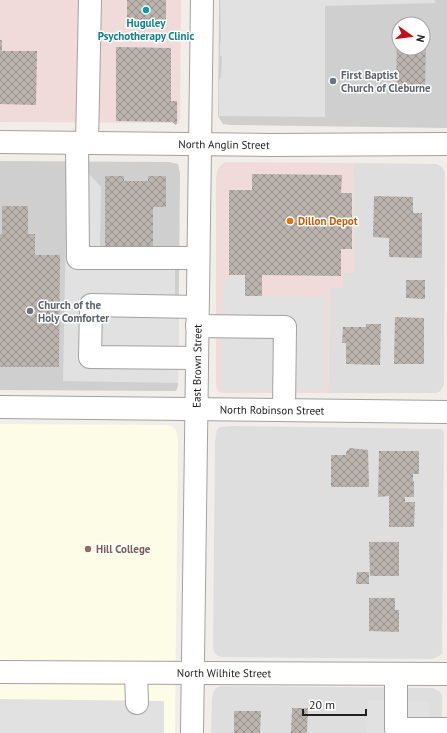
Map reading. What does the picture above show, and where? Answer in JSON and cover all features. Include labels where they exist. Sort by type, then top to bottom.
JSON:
[{"type":"street","points":[[90,0],[82,143],[78,258],[198,258]]},
{"type":"street","name":"East Brown Street","points":[[192,733],[202,0]]},
{"type":"street","name":"North Anglin Street","points":[[0,142],[447,144]]},
{"type":"street","points":[[197,358],[90,357],[91,305],[285,327],[284,410]]},
{"type":"street","name":"North Robinson Street","points":[[0,407],[447,412]]},
{"type":"street","name":"North Wilhite Street","points":[[0,672],[447,674]]},
{"type":"street","points":[[136,672],[137,703]]},
{"type":"street","points":[[396,674],[396,730],[447,730]]},
{"type":"shaded area","points":[[0,0],[181,0],[179,123],[0,122]]},
{"type":"shaded area","name":"First Baptist Church of Cleburne","points":[[219,0],[447,0],[447,128],[231,125],[223,124],[219,118]]},
{"type":"shaded area","points":[[220,0],[434,0],[436,3],[325,6],[325,117],[219,116],[219,80],[221,77],[222,57],[220,55]]},
{"type":"shaded area","points":[[0,161],[169,162],[178,164],[180,173],[178,386],[176,391],[0,390]]},
{"type":"shaded area","points":[[225,162],[353,163],[354,272],[343,273],[343,288],[330,288],[328,393],[223,393],[219,392],[217,389],[216,177],[220,166]]},
{"type":"shaded area","points":[[353,163],[436,164],[442,167],[445,173],[444,384],[439,392],[328,393],[330,288],[343,273],[354,272]]},
{"type":"shaded area","points":[[67,170],[86,171],[101,187],[100,247],[175,264],[175,318],[179,320],[178,383],[63,381]]},
{"type":"shaded area","points":[[229,275],[245,275],[245,296],[325,297],[324,390],[222,391],[223,283]]},
{"type":"shaded area","name":"Hill College","points":[[0,424],[166,425],[172,426],[176,430],[178,440],[175,733],[0,733]]},
{"type":"shaded area","points":[[220,427],[443,430],[442,653],[439,656],[432,659],[222,657],[218,656],[214,652],[215,441],[217,430]]},
{"type":"shaded area","points":[[221,686],[433,688],[440,692],[442,696],[442,733],[211,733],[213,693],[216,688]]},
{"type":"shaded area","points":[[0,699],[164,701],[164,733],[0,733]]},
{"type":"shaded area","points":[[368,700],[429,701],[429,733],[367,733]]},
{"type":"building","name":"Huguley Psychotherapy Clinic","points":[[127,0],[166,0],[166,21],[127,21]]},
{"type":"building","points":[[0,40],[2,40],[2,51],[37,51],[36,105],[0,104]]},
{"type":"building","points":[[116,47],[171,48],[171,101],[177,101],[177,124],[175,125],[173,122],[116,121]]},
{"type":"building","points":[[397,56],[426,56],[425,89],[396,88]]},
{"type":"building","name":"Dillon Depot","points":[[252,174],[342,175],[341,193],[352,193],[352,249],[341,249],[341,276],[262,275],[262,296],[245,296],[245,275],[229,275],[229,190],[252,190]]},
{"type":"building","points":[[105,176],[124,176],[124,181],[148,181],[148,176],[166,176],[166,207],[153,207],[153,246],[127,246],[127,250],[118,250],[118,246],[105,246]]},
{"type":"building","points":[[374,196],[413,197],[413,213],[422,213],[422,258],[389,257],[389,238],[373,237]]},
{"type":"building","name":"Church of the Holy Comforter","points":[[2,206],[28,206],[28,234],[35,234],[35,255],[60,255],[59,367],[0,367],[0,234],[2,234]]},
{"type":"building","points":[[406,280],[425,280],[425,299],[406,298]]},
{"type":"building","points":[[395,317],[424,318],[424,364],[394,364]]},
{"type":"building","points":[[366,324],[381,324],[380,365],[346,364],[346,343],[342,343],[343,327],[366,327]]},
{"type":"building","points":[[350,448],[368,450],[369,487],[331,487],[331,455],[346,455],[346,452]]},
{"type":"building","points":[[379,451],[419,451],[419,474],[413,474],[414,497],[405,497],[405,502],[415,502],[414,527],[389,527],[389,496],[378,497]]},
{"type":"building","points":[[369,542],[399,542],[399,576],[370,576]]},
{"type":"building","points":[[357,572],[369,572],[369,584],[356,584]]},
{"type":"building","points":[[369,598],[395,598],[395,610],[399,610],[399,632],[369,631]]},
{"type":"building","points":[[292,708],[308,708],[307,733],[291,733]]},
{"type":"building","points":[[234,711],[261,711],[260,733],[234,733]]},
{"type":"place","name":"Huguley Psychotherapy Clinic","points":[[146,10]]},
{"type":"place","name":"First Baptist Church of Cleburne","points":[[333,81]]},
{"type":"place","name":"Dillon Depot","points":[[290,221]]},
{"type":"place","name":"Church of the Holy Comforter","points":[[30,311]]},
{"type":"place","name":"Hill College","points":[[88,549]]}]
